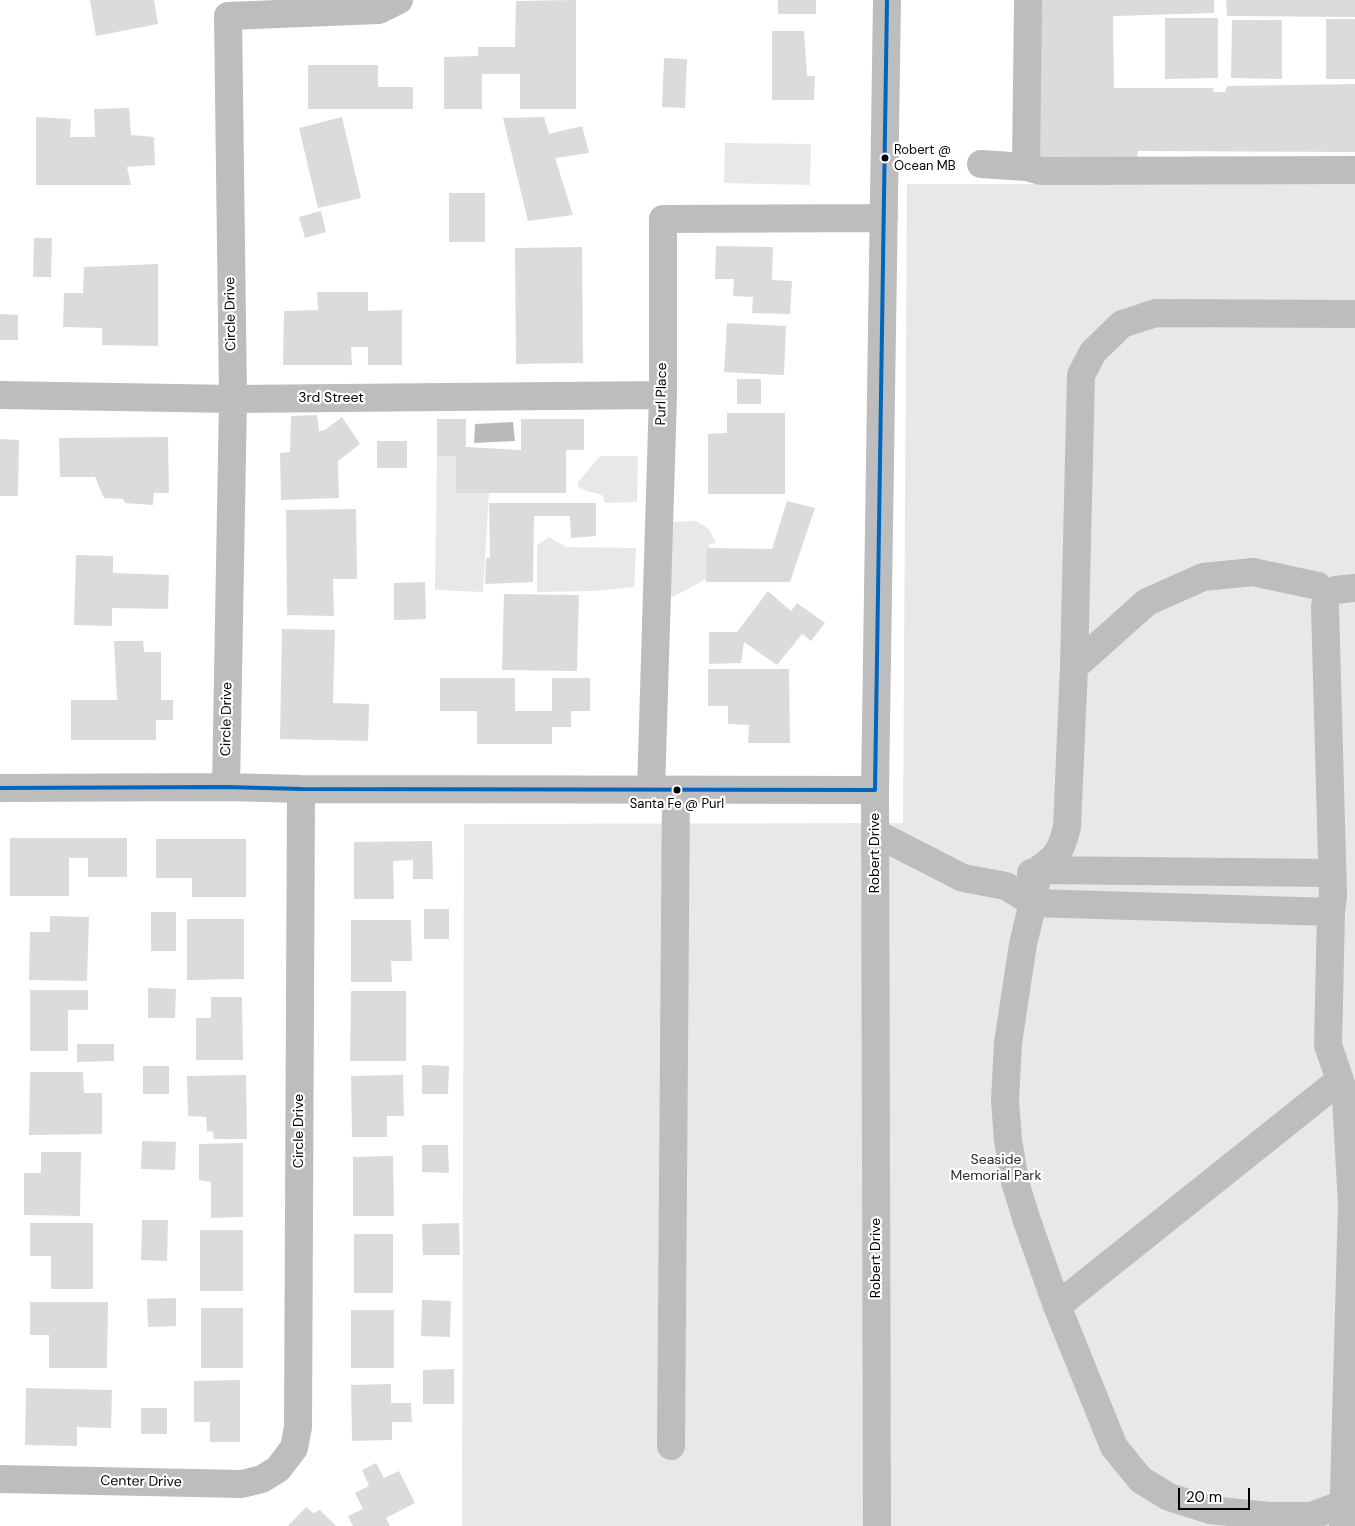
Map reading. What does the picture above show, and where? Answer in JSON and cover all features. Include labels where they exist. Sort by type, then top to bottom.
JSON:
[{"type":"street","name":"Circle Drive","points":[[226,787],[232,398],[228,16],[379,10],[399,0]]},
{"type":"street","name":"Robert Drive","points":[[877,1526],[875,790],[887,0]]},
{"type":"street","points":[[1026,167],[1028,0]]},
{"type":"street","points":[[981,164],[1026,167],[1041,171],[1355,170]]},
{"type":"street","name":"Purl Place","points":[[671,1446],[663,790],[663,219],[884,218]]},
{"type":"street","points":[[1006,886],[1038,870],[1054,859],[1062,846],[1067,827],[1074,667],[1081,375],[1093,352],[1122,324],[1156,313],[1355,314]]},
{"type":"street","name":"3rd Street","points":[[0,395],[232,398],[663,395]]},
{"type":"street","points":[[1038,870],[1033,903],[1023,944],[1008,1043],[1005,1100],[1008,1140],[1015,1182],[1027,1221],[1057,1306],[1114,1447],[1141,1480],[1169,1496],[1210,1510],[1269,1516],[1343,1515],[1354,1220],[1346,1098],[1328,1045],[1338,894],[1333,592],[1253,572],[1203,577],[1147,602],[1074,667]]},
{"type":"street","points":[[0,788],[226,787],[301,789],[875,790]]},
{"type":"street","name":"Circle Drive","points":[[278,1468],[294,1448],[298,1427],[301,789]]},
{"type":"street","points":[[875,833],[963,878],[1006,886],[1033,903],[1338,894]]},
{"type":"street","points":[[1038,870],[1338,894]]},
{"type":"street","points":[[1057,1306],[1340,1080]]},
{"type":"street","name":"Center Drive","points":[[0,1479],[242,1484],[262,1479],[278,1468]]},
{"type":"green space","points":[[725,143],[811,144],[810,185],[724,183]]},
{"type":"green space","name":"Seaside Memorial Park","points":[[907,184],[1355,184],[1355,1526],[462,1526],[464,824],[903,823]]},
{"type":"green space","points":[[437,456],[456,456],[456,493],[489,493],[483,592],[435,590]]},
{"type":"green space","points":[[600,456],[638,456],[637,502],[605,503],[603,496],[578,487],[578,482]]},
{"type":"green space","points":[[696,521],[709,529],[716,543],[709,544],[706,579],[669,599],[670,522]]},
{"type":"green space","points":[[549,537],[566,547],[636,548],[634,587],[592,591],[537,592],[537,545]]},
{"type":"shaded area","points":[[513,422],[515,441],[474,443],[475,424]]},
{"type":"building","points":[[90,0],[154,0],[158,24],[96,36]]},
{"type":"building","points":[[576,0],[576,109],[520,109],[520,74],[482,74],[482,109],[444,109],[444,57],[478,56],[478,47],[515,47],[516,1]]},
{"type":"building","points":[[778,0],[816,0],[816,14],[778,14]]},
{"type":"building","points":[[1039,0],[1214,0],[1214,13],[1113,16],[1114,88],[1213,88],[1214,92],[1225,92],[1227,86],[1355,84],[1355,152],[1138,151],[1136,163],[1039,160]]},
{"type":"building","points":[[1226,0],[1355,0],[1355,17],[1227,16]]},
{"type":"building","points":[[1165,18],[1218,18],[1218,78],[1165,79]]},
{"type":"building","points":[[1326,19],[1355,19],[1355,79],[1326,79]]},
{"type":"building","points":[[1232,20],[1282,20],[1282,79],[1231,78]]},
{"type":"building","points":[[772,31],[804,31],[807,76],[815,76],[814,100],[772,100]]},
{"type":"building","points":[[664,58],[687,59],[685,108],[662,107]]},
{"type":"building","points":[[308,65],[378,65],[378,87],[413,87],[413,109],[308,109]]},
{"type":"building","points":[[129,108],[131,135],[154,137],[155,165],[127,167],[131,185],[36,185],[36,117],[71,119],[70,137],[95,137],[94,109]]},
{"type":"building","points":[[342,117],[361,198],[318,208],[299,128]]},
{"type":"building","points":[[544,117],[549,134],[582,126],[589,153],[555,158],[573,215],[528,221],[503,118]]},
{"type":"building","points":[[449,193],[485,193],[485,242],[449,242]]},
{"type":"building","points":[[321,211],[326,232],[305,238],[299,217]]},
{"type":"building","points":[[34,238],[52,238],[51,277],[33,277]]},
{"type":"building","points":[[716,246],[773,247],[772,280],[792,281],[790,314],[752,313],[753,297],[733,296],[734,279],[715,279]]},
{"type":"building","points":[[582,247],[583,363],[516,364],[515,248]]},
{"type":"building","points":[[158,264],[158,346],[102,345],[102,328],[63,327],[64,293],[83,293],[84,267]]},
{"type":"building","points":[[317,292],[368,292],[368,311],[402,310],[402,365],[368,365],[368,347],[351,347],[352,365],[283,365],[284,311],[318,310]]},
{"type":"building","points":[[0,314],[18,315],[18,340],[0,340]]},
{"type":"building","points":[[727,323],[786,326],[784,375],[724,372]]},
{"type":"building","points":[[737,379],[761,379],[761,404],[737,404]]},
{"type":"building","points":[[727,413],[785,413],[785,494],[708,494],[708,434],[727,433]]},
{"type":"building","points":[[317,415],[319,431],[325,430],[342,417],[360,444],[338,461],[339,498],[281,500],[280,453],[290,452],[291,416]]},
{"type":"building","points":[[437,419],[466,419],[466,447],[521,450],[521,419],[584,419],[584,450],[566,450],[566,493],[456,493],[456,456],[437,456]]},
{"type":"building","points":[[168,437],[169,493],[154,493],[153,505],[125,503],[123,499],[104,498],[95,477],[60,477],[59,438]]},
{"type":"building","points":[[0,439],[19,440],[18,496],[0,496]]},
{"type":"building","points":[[377,441],[407,441],[407,468],[377,468]]},
{"type":"building","points":[[787,501],[815,508],[790,582],[706,582],[707,548],[772,549]]},
{"type":"building","points":[[489,503],[596,503],[596,536],[571,538],[570,516],[534,516],[533,582],[485,584],[486,558],[490,557]]},
{"type":"building","points":[[356,509],[357,579],[333,579],[334,616],[287,615],[286,510]]},
{"type":"building","points":[[76,555],[113,556],[113,573],[169,575],[168,609],[112,608],[112,626],[74,625]]},
{"type":"building","points":[[425,582],[426,619],[394,620],[394,583]]},
{"type":"building","points":[[768,591],[791,611],[797,603],[825,623],[811,641],[802,634],[777,665],[744,642],[741,663],[709,664],[709,632],[737,632]]},
{"type":"building","points":[[504,594],[579,595],[577,671],[502,670]]},
{"type":"building","points":[[282,629],[335,630],[333,703],[369,704],[368,741],[280,739]]},
{"type":"building","points":[[114,641],[143,641],[144,652],[161,652],[161,700],[173,700],[173,720],[156,720],[156,740],[71,740],[71,700],[117,700]]},
{"type":"building","points":[[708,669],[789,669],[790,743],[748,743],[749,725],[728,724],[728,706],[708,706]]},
{"type":"building","points":[[440,678],[515,678],[515,711],[552,711],[552,678],[590,678],[590,711],[571,711],[571,727],[552,727],[552,744],[477,744],[477,711],[440,711]]},
{"type":"building","points":[[10,838],[127,838],[127,877],[88,877],[88,858],[69,858],[69,896],[10,896]]},
{"type":"building","points":[[156,839],[246,839],[246,897],[192,897],[192,878],[156,878]]},
{"type":"building","points":[[432,841],[433,879],[413,879],[413,860],[393,861],[394,899],[354,899],[354,842]]},
{"type":"building","points":[[424,909],[449,909],[449,939],[424,939]]},
{"type":"building","points":[[151,912],[176,912],[176,951],[151,951]]},
{"type":"building","points":[[50,916],[89,917],[87,981],[29,980],[30,932],[50,932]]},
{"type":"building","points":[[187,919],[244,919],[244,979],[187,980]]},
{"type":"building","points":[[351,920],[411,920],[412,961],[391,961],[392,982],[351,982]]},
{"type":"building","points":[[148,988],[176,989],[175,1018],[148,1018]]},
{"type":"building","points":[[30,990],[88,990],[88,1010],[68,1010],[68,1051],[30,1051]]},
{"type":"building","points":[[351,991],[406,991],[406,1061],[350,1061]]},
{"type":"building","points":[[211,997],[242,997],[243,1060],[196,1060],[196,1018],[211,1018]]},
{"type":"building","points":[[77,1044],[114,1044],[114,1061],[77,1062]]},
{"type":"building","points":[[422,1065],[449,1066],[448,1094],[422,1094]]},
{"type":"building","points":[[143,1066],[169,1066],[169,1094],[143,1094]]},
{"type":"building","points":[[30,1072],[83,1072],[84,1093],[102,1093],[102,1134],[29,1135]]},
{"type":"building","points":[[246,1075],[247,1139],[214,1139],[213,1132],[207,1131],[206,1117],[188,1116],[187,1076]]},
{"type":"building","points":[[403,1075],[404,1116],[387,1116],[387,1137],[352,1137],[351,1076]]},
{"type":"building","points":[[142,1141],[176,1142],[175,1170],[141,1169]]},
{"type":"building","points":[[243,1143],[243,1217],[211,1218],[211,1182],[199,1180],[199,1144]]},
{"type":"building","points":[[422,1145],[448,1145],[449,1173],[422,1172]]},
{"type":"building","points":[[41,1152],[81,1152],[80,1216],[24,1215],[24,1173],[41,1173]]},
{"type":"building","points":[[393,1156],[394,1216],[353,1216],[353,1157]]},
{"type":"building","points":[[142,1220],[168,1220],[167,1261],[141,1260]]},
{"type":"building","points":[[30,1223],[93,1223],[93,1289],[51,1289],[51,1256],[30,1256]]},
{"type":"building","points":[[459,1223],[460,1255],[423,1255],[422,1224]]},
{"type":"building","points":[[200,1230],[243,1230],[243,1291],[200,1291]]},
{"type":"building","points":[[354,1234],[393,1234],[393,1293],[354,1293]]},
{"type":"building","points":[[176,1298],[176,1326],[148,1327],[147,1299]]},
{"type":"building","points":[[422,1300],[451,1301],[450,1337],[421,1336]]},
{"type":"building","points":[[30,1302],[108,1302],[107,1368],[49,1368],[49,1335],[30,1335]]},
{"type":"building","points":[[201,1308],[243,1308],[243,1368],[201,1368]]},
{"type":"building","points":[[351,1310],[394,1310],[394,1368],[351,1368]]},
{"type":"building","points":[[454,1369],[454,1404],[423,1404],[423,1370]]},
{"type":"building","points":[[240,1380],[240,1442],[210,1442],[210,1422],[194,1422],[194,1381]]},
{"type":"building","points":[[391,1384],[391,1403],[411,1403],[412,1422],[392,1422],[392,1440],[352,1441],[351,1385]]},
{"type":"building","points":[[26,1388],[112,1390],[111,1428],[77,1427],[77,1446],[25,1445]]},
{"type":"building","points":[[141,1408],[167,1408],[167,1434],[141,1434]]},
{"type":"building","points":[[376,1463],[384,1478],[399,1471],[415,1503],[386,1518],[390,1526],[353,1526],[348,1516],[363,1509],[355,1493],[369,1486],[362,1470]]},
{"type":"building","points":[[306,1507],[313,1513],[320,1510],[336,1526],[288,1526]]},
{"type":"transit line","points":[[0,788],[226,787],[301,789],[875,790],[887,0]]},
{"type":"place","name":"Robert @ Ocean MB","points":[[885,158]]},
{"type":"place","name":"Santa Fe @ Purl","points":[[677,790]]}]
